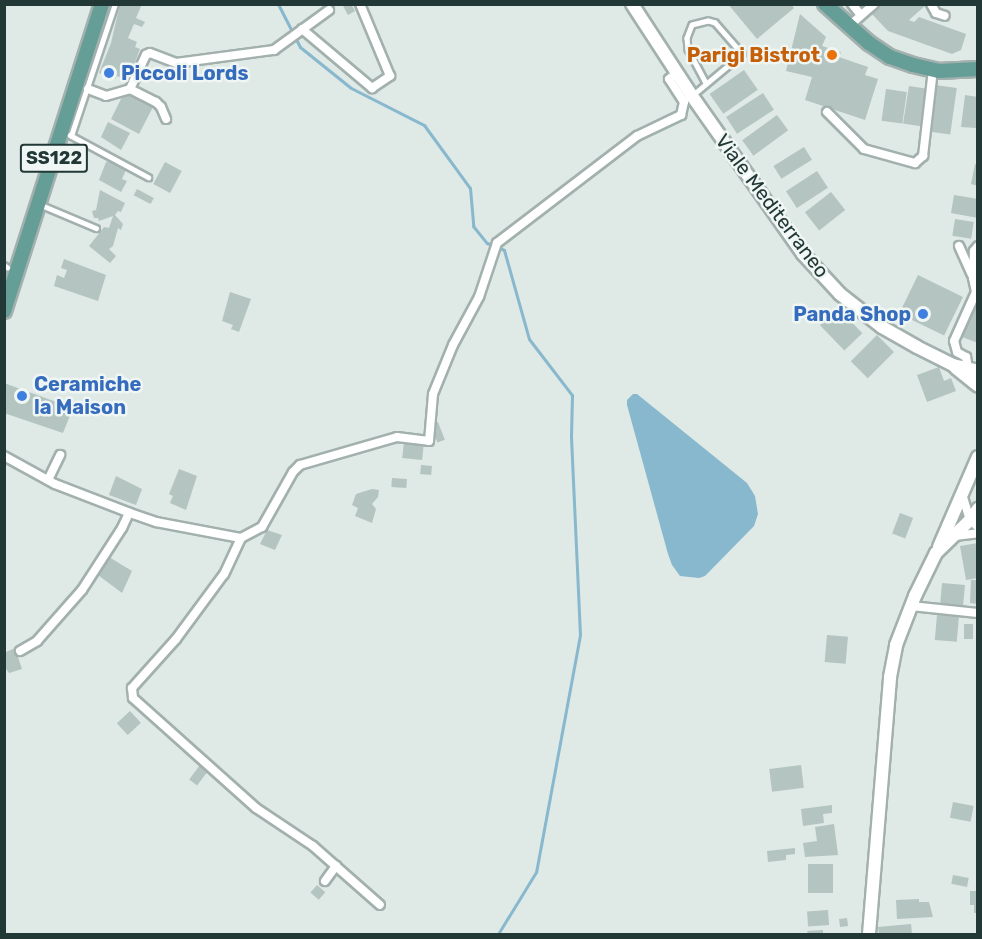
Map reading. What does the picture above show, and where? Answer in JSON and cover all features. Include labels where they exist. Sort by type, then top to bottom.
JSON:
[{"type":"main road","name":"SS122","points":[[4,311],[9,267],[39,204],[66,134],[102,4]]},
{"type":"main road","points":[[825,4],[849,26],[890,57],[933,70],[978,69]]},
{"type":"street","points":[[302,29],[372,88],[390,76],[360,4]]},
{"type":"street","name":"Viale Mediterraneo","points":[[632,4],[692,96],[803,254],[840,294],[882,327],[953,365],[978,386]]},
{"type":"street","points":[[852,4],[861,15]]},
{"type":"street","points":[[849,26],[874,4]]},
{"type":"street","points":[[931,4],[936,13],[945,16]]},
{"type":"street","points":[[130,89],[148,54],[155,54],[176,63],[267,53],[281,47],[329,9]]},
{"type":"street","points":[[827,112],[864,149],[915,163],[923,156],[933,70]]},
{"type":"street","points":[[380,905],[336,866],[256,808],[133,698],[132,688],[176,639],[224,574],[241,538],[262,527],[293,472],[300,465],[397,437],[429,441],[432,394],[453,345],[479,297],[497,243],[637,136],[681,115],[684,102],[669,79],[677,73]]},
{"type":"street","points":[[88,89],[106,96],[130,89],[156,102],[166,119]]},
{"type":"street","points":[[959,246],[973,278],[976,292],[954,347],[966,357],[973,370]]},
{"type":"street","points":[[973,278],[974,251],[978,246]]},
{"type":"street","name":"Viale Mediterraneo","points":[[953,365],[973,370]]},
{"type":"street","points":[[48,480],[60,455]]},
{"type":"street","points":[[4,456],[48,480],[129,513],[156,522],[241,538]]},
{"type":"street","points":[[869,934],[890,677],[896,645],[911,606],[978,457]]},
{"type":"street","points":[[936,553],[975,519],[962,493]]},
{"type":"street","points":[[20,651],[37,640],[82,590],[122,528],[129,513]]},
{"type":"street","points":[[952,537],[978,533]]},
{"type":"street","points":[[911,606],[978,613]]},
{"type":"street","points":[[325,881],[336,866]]},
{"type":"lane","points":[[115,4],[88,89],[66,134],[148,177]]},
{"type":"lane","points":[[692,96],[742,54],[715,23],[708,21],[693,25],[687,42],[706,83]]},
{"type":"lane","points":[[39,204],[96,228]]},
{"type":"water","points":[[633,394],[637,394],[747,483],[755,496],[758,514],[754,526],[705,576],[699,578],[680,576],[672,565],[627,405],[627,400]]},
{"type":"building","points":[[120,4],[142,4],[136,18],[145,22],[142,27],[134,24],[128,38],[137,42],[135,47],[140,49],[128,80],[117,76],[115,79],[99,73],[111,43]]},
{"type":"building","points":[[342,4],[351,4],[355,11],[348,15]]},
{"type":"building","points":[[728,4],[791,4],[794,8],[757,39]]},
{"type":"building","points":[[880,5],[926,5],[909,20],[914,22],[919,17],[966,34],[961,50],[952,54],[888,31],[871,13]]},
{"type":"building","points":[[800,14],[826,37],[822,46],[841,52],[839,57],[868,67],[865,75],[878,79],[865,120],[805,100],[812,77],[786,71]]},
{"type":"building","points":[[744,70],[758,90],[723,114],[710,94]]},
{"type":"building","points":[[935,85],[957,88],[950,135],[928,132]]},
{"type":"building","points":[[909,86],[927,89],[921,126],[903,124]]},
{"type":"building","points":[[886,89],[907,92],[902,124],[882,121]]},
{"type":"building","points":[[125,91],[154,105],[139,134],[111,119]]},
{"type":"building","points":[[763,93],[774,110],[737,134],[726,117]]},
{"type":"building","points":[[965,95],[978,97],[976,128],[961,127]]},
{"type":"building","points":[[777,115],[788,130],[753,156],[742,140]]},
{"type":"building","points":[[108,122],[130,133],[121,150],[101,137]]},
{"type":"building","points":[[804,147],[812,160],[781,179],[773,166]]},
{"type":"building","points":[[111,161],[126,170],[122,179],[127,181],[121,192],[99,180],[106,162]]},
{"type":"building","points":[[165,162],[182,171],[170,193],[153,184]]},
{"type":"building","points":[[975,164],[978,165],[978,186],[971,184]]},
{"type":"building","points":[[817,171],[828,188],[797,208],[786,191]]},
{"type":"building","points":[[137,189],[154,198],[150,204],[134,195]]},
{"type":"building","points":[[100,190],[125,203],[121,212],[118,211],[115,215],[123,224],[121,230],[118,228],[113,246],[109,249],[116,256],[110,263],[89,246],[104,227],[109,228],[113,216],[99,221],[98,218],[94,218],[92,211],[96,210]]},
{"type":"building","points":[[831,192],[845,210],[819,230],[805,212]]},
{"type":"building","points":[[954,195],[978,199],[978,218],[951,213]]},
{"type":"building","points":[[955,219],[974,222],[971,239],[952,236]]},
{"type":"building","points":[[64,259],[106,275],[98,301],[54,286],[57,275],[64,278],[67,270],[61,268]]},
{"type":"building","points":[[918,275],[963,297],[944,336],[899,314]]},
{"type":"building","points":[[230,292],[251,299],[239,332],[231,329],[233,325],[222,321]]},
{"type":"building","points":[[978,301],[978,343],[962,337]]},
{"type":"building","points":[[838,308],[862,333],[844,351],[820,325]]},
{"type":"building","points":[[877,335],[894,352],[868,378],[851,361]]},
{"type":"building","points":[[939,367],[944,381],[951,378],[956,391],[927,402],[917,375]]},
{"type":"building","name":"Ceramiche la Maison","points":[[4,383],[73,408],[63,433],[4,413]]},
{"type":"building","points":[[438,422],[445,440],[437,443],[431,425]]},
{"type":"building","points":[[404,441],[424,443],[422,460],[402,458]]},
{"type":"building","points":[[421,465],[432,466],[431,475],[420,474]]},
{"type":"building","points":[[179,469],[197,476],[186,510],[170,503],[173,496],[169,494]]},
{"type":"building","points":[[116,476],[142,489],[136,505],[109,495]]},
{"type":"building","points":[[392,478],[407,479],[406,488],[391,487]]},
{"type":"building","points":[[372,489],[379,490],[378,497],[372,504],[376,509],[372,523],[355,516],[358,508],[352,505],[356,494]]},
{"type":"building","points":[[900,513],[913,518],[905,539],[892,534]]},
{"type":"building","points":[[267,530],[282,535],[275,550],[260,544]]},
{"type":"building","points":[[978,543],[978,578],[966,580],[960,546]]},
{"type":"building","points":[[109,557],[132,571],[122,593],[98,575]]},
{"type":"building","points":[[971,580],[978,580],[978,604],[970,603]]},
{"type":"building","points":[[942,583],[965,585],[963,607],[940,605]]},
{"type":"building","points":[[937,615],[959,617],[957,642],[935,640]]},
{"type":"building","points":[[964,624],[973,624],[973,639],[964,639]]},
{"type":"building","points":[[827,635],[848,637],[846,664],[825,662]]},
{"type":"building","points":[[15,648],[22,669],[9,673],[4,666],[4,653]]},
{"type":"building","points":[[130,711],[141,723],[128,735],[117,723]]},
{"type":"building","points":[[200,765],[208,771],[197,785],[189,779]]},
{"type":"building","points":[[801,765],[804,788],[772,792],[769,769]]},
{"type":"building","points":[[953,802],[974,806],[971,822],[950,818]]},
{"type":"building","points":[[832,805],[832,813],[823,814],[824,823],[803,826],[801,809]]},
{"type":"building","points":[[834,824],[838,855],[805,857],[803,843],[817,841],[815,827]]},
{"type":"building","points":[[795,848],[795,854],[786,855],[786,860],[768,862],[767,851]]},
{"type":"building","points":[[808,864],[833,864],[833,893],[808,893]]},
{"type":"building","points":[[953,875],[969,878],[967,887],[951,884]]},
{"type":"building","points":[[317,885],[325,892],[319,900],[310,893]]},
{"type":"building","points":[[970,891],[978,891],[978,913],[974,913],[974,905],[970,905]]},
{"type":"building","points":[[919,899],[919,902],[929,902],[933,917],[897,919],[896,900]]},
{"type":"building","points":[[828,910],[829,925],[808,926],[807,911]]},
{"type":"building","points":[[847,918],[848,926],[840,927],[839,919]]},
{"type":"building","points":[[911,924],[912,934],[879,934],[878,927]]},
{"type":"building","points":[[823,930],[823,934],[808,934],[807,931]]},
{"type":"waterway","points":[[278,4],[300,47],[351,88],[424,125],[470,188],[473,226],[487,243],[504,250],[529,339],[572,395],[571,437],[580,635],[536,872],[498,934]]},
{"type":"place","name":"Parigi Bistrot","points":[[832,55]]},
{"type":"place","name":"Piccoli Lords","points":[[109,73]]},
{"type":"place","name":"Panda Shop","points":[[923,314]]},
{"type":"place","name":"Ceramiche la Maison","points":[[22,396]]}]
